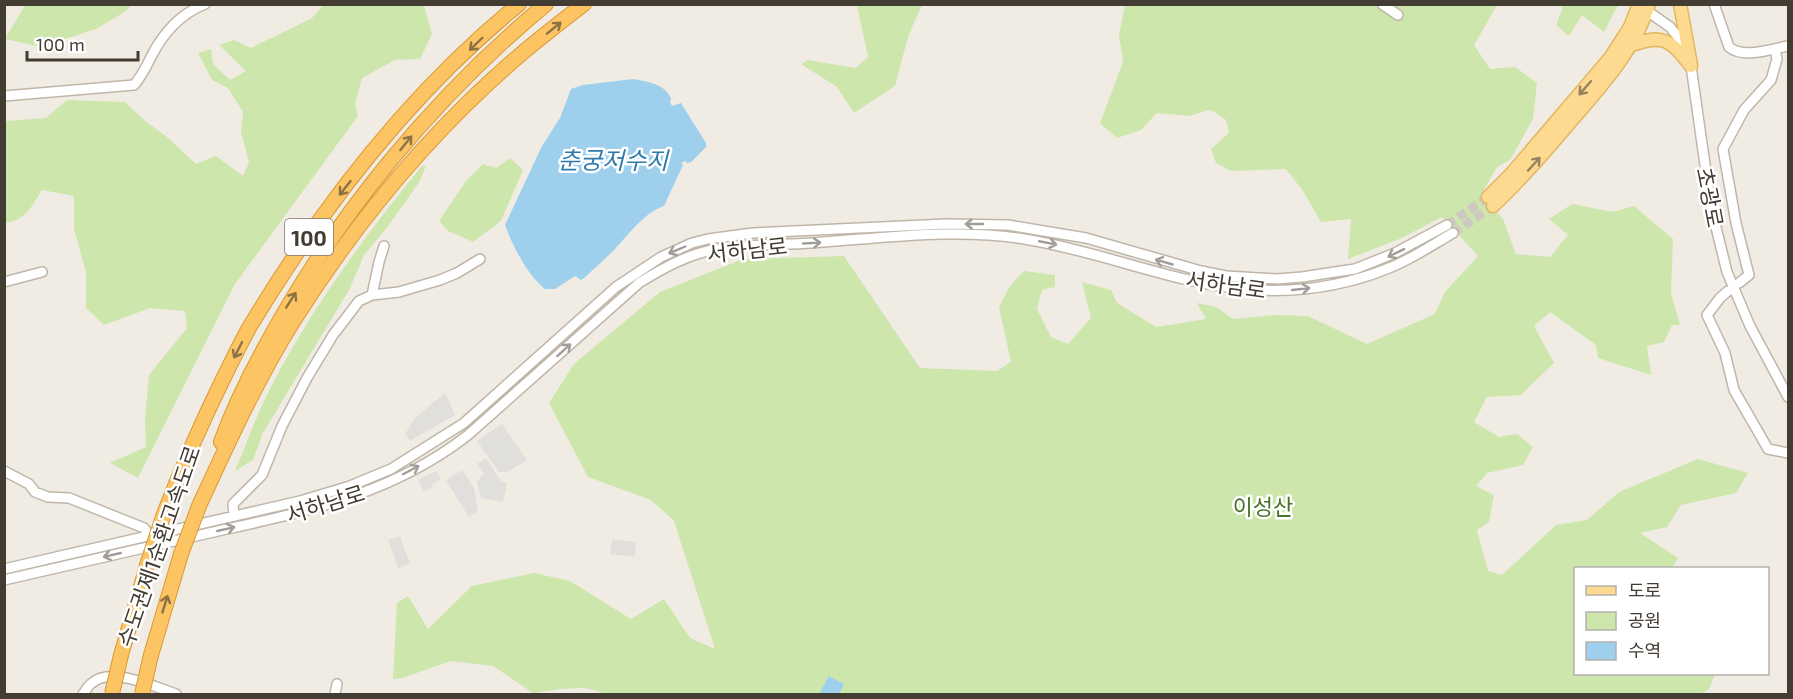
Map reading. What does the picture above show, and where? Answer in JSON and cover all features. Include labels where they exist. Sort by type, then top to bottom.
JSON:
[{"type":"highway","name":"수도권제1순환고속도로","points":[[112,694],[148,561],[164,514],[194,437],[248,330],[339,195],[395,125],[447,71],[519,4]]},
{"type":"highway","name":"수도권제1순환고속도로","points":[[142,694],[181,554],[231,412],[285,310],[366,192],[418,128],[482,62],[546,4]]},
{"type":"highway","name":"수도권제1순환고속도로","points":[[199,506],[267,368],[293,321],[345,244],[441,130],[519,56],[584,4]]},
{"type":"highway","points":[[148,694],[151,655]]},
{"type":"main road","points":[[1680,4],[1691,66]]},
{"type":"main road","points":[[1643,6],[1632,45],[1603,84],[1516,184],[1491,201],[1610,58],[1643,6]]},
{"type":"main road","points":[[1632,45],[1656,38],[1669,42],[1680,51],[1691,66]]},
{"type":"street","points":[[4,96],[134,85],[143,76],[152,56],[177,21],[190,10],[205,4]]},
{"type":"street","points":[[1382,4],[1398,15]]},
{"type":"street","points":[[1714,4],[1729,47],[1735,52],[1745,53],[1788,46]]},
{"type":"street","name":"초광로","points":[[1643,6],[1670,27],[1678,37],[1691,66],[1711,207],[1728,272],[1750,326],[1788,397]]},
{"type":"street","points":[[1739,283],[1749,275],[1736,223],[1723,149],[1744,110],[1771,80],[1777,60],[1775,49]]},
{"type":"street","name":"서하남로","points":[[4,569],[300,501],[350,486],[406,461],[464,423],[616,287],[661,257],[708,239],[753,233],[946,224],[1008,225],[1086,238],[1201,271],[1226,276],[1277,279],[1355,269],[1450,229],[1403,262],[1364,277],[1306,289],[1280,291],[1250,291],[1216,286],[1029,239],[987,236],[923,236],[716,249],[666,266],[639,283],[468,435],[440,455],[406,474],[354,497],[314,509],[4,580]]},
{"type":"street","points":[[372,295],[384,246]]},
{"type":"street","points":[[234,516],[232,504],[262,475],[282,426],[307,378],[333,335],[359,301],[372,295],[399,292],[440,280],[480,259]]},
{"type":"street","points":[[4,282],[42,272]]},
{"type":"street","points":[[1728,291],[1707,315],[1725,352],[1734,390],[1768,449],[1788,453]]},
{"type":"street","points":[[4,471],[29,484],[35,492],[48,497],[69,498],[90,506],[144,528],[150,536]]},
{"type":"street","points":[[83,694],[92,683],[102,677],[115,676],[132,679],[176,694]]},
{"type":"street","points":[[335,694],[337,684]]},
{"type":"green space","points":[[324,4],[424,5],[432,34],[420,59],[395,60],[362,78],[355,104],[358,116],[235,284],[138,478],[110,463],[146,447],[145,418],[149,375],[187,328],[185,311],[150,308],[104,325],[86,308],[86,272],[74,229],[74,196],[42,190],[23,216],[5,223],[5,121],[46,118],[67,100],[125,102],[196,164],[216,156],[243,176],[249,162],[241,132],[243,112],[228,88],[212,80],[198,53],[211,49],[213,64],[230,80],[246,71],[219,45],[234,40],[251,48],[312,18]]},
{"type":"green space","points":[[1618,4],[1604,32],[1582,15],[1569,36],[1556,25],[1563,7],[1558,5]]},
{"type":"green space","points":[[25,5],[132,5],[96,29],[41,47],[5,39]]},
{"type":"green space","points":[[857,5],[922,5],[908,37],[895,86],[854,113],[837,87],[801,64],[808,60],[856,68],[868,57]]},
{"type":"green space","name":"이성산","points":[[1125,5],[1497,5],[1474,45],[1490,69],[1515,67],[1537,83],[1533,119],[1510,160],[1497,167],[1481,195],[1503,219],[1516,254],[1550,257],[1568,235],[1549,219],[1572,204],[1613,212],[1634,206],[1673,239],[1671,293],[1680,325],[1672,325],[1664,342],[1647,346],[1651,375],[1598,358],[1596,345],[1550,312],[1534,326],[1554,363],[1521,395],[1487,397],[1474,422],[1499,437],[1517,434],[1533,447],[1523,465],[1487,473],[1476,486],[1494,495],[1489,522],[1477,530],[1488,571],[1502,575],[1556,525],[1587,520],[1619,492],[1698,459],[1748,473],[1736,493],[1681,505],[1667,527],[1640,533],[1678,558],[1673,567],[1574,567],[1574,675],[1715,675],[1709,689],[1701,694],[603,694],[588,688],[533,693],[493,666],[451,661],[393,679],[397,603],[408,596],[428,629],[472,586],[534,573],[570,581],[631,619],[664,599],[690,638],[715,649],[674,521],[651,500],[588,477],[549,403],[574,364],[660,292],[743,259],[844,256],[920,368],[997,371],[1011,362],[999,307],[1010,286],[1024,271],[1055,275],[1055,287],[1042,290],[1037,309],[1051,337],[1068,344],[1091,318],[1082,282],[1111,290],[1117,303],[1156,327],[1206,319],[1197,303],[1216,307],[1233,319],[1275,315],[1308,316],[1367,344],[1435,314],[1445,292],[1478,256],[1442,217],[1402,238],[1348,259],[1351,219],[1321,222],[1303,191],[1286,169],[1231,171],[1216,163],[1211,149],[1229,133],[1226,120],[1213,111],[1208,110],[1190,116],[1157,113],[1141,130],[1117,138],[1100,123],[1123,62],[1119,35]]},
{"type":"green space","points":[[510,158],[523,170],[501,221],[473,242],[448,231],[439,221],[466,181],[483,164],[496,168]]},
{"type":"green space","points":[[422,166],[426,166],[418,184],[364,255],[349,290],[263,433],[253,460],[235,471],[261,407],[314,312],[355,252]]},
{"type":"shaded area","points":[[445,393],[455,415],[410,441],[405,434],[415,418]]},
{"type":"shaded area","points":[[502,424],[527,460],[507,472],[499,472],[477,441]]},
{"type":"shaded area","points":[[486,458],[501,481],[507,483],[503,502],[481,498],[477,481],[484,474],[477,464]]},
{"type":"shaded area","points":[[462,470],[474,488],[478,511],[469,517],[446,480]]},
{"type":"shaded area","points":[[436,471],[441,479],[424,492],[418,480]]},
{"type":"shaded area","points":[[400,536],[410,564],[398,568],[388,540]]},
{"type":"shaded area","points":[[612,539],[636,542],[635,557],[610,554]]},
{"type":"water","name":"춘궁저수지","points":[[633,79],[661,87],[669,94],[672,106],[681,103],[706,143],[706,147],[691,162],[681,163],[683,165],[664,206],[643,219],[584,278],[581,280],[575,276],[555,289],[545,289],[521,260],[505,225],[542,146],[560,118],[571,89],[583,85]]},
{"type":"water","points":[[829,676],[844,684],[839,694],[819,694]]},
{"type":"tunnel","points":[[1447,225],[1488,197]]},
{"type":"tunnel","points":[[1453,233],[1493,206]]}]
